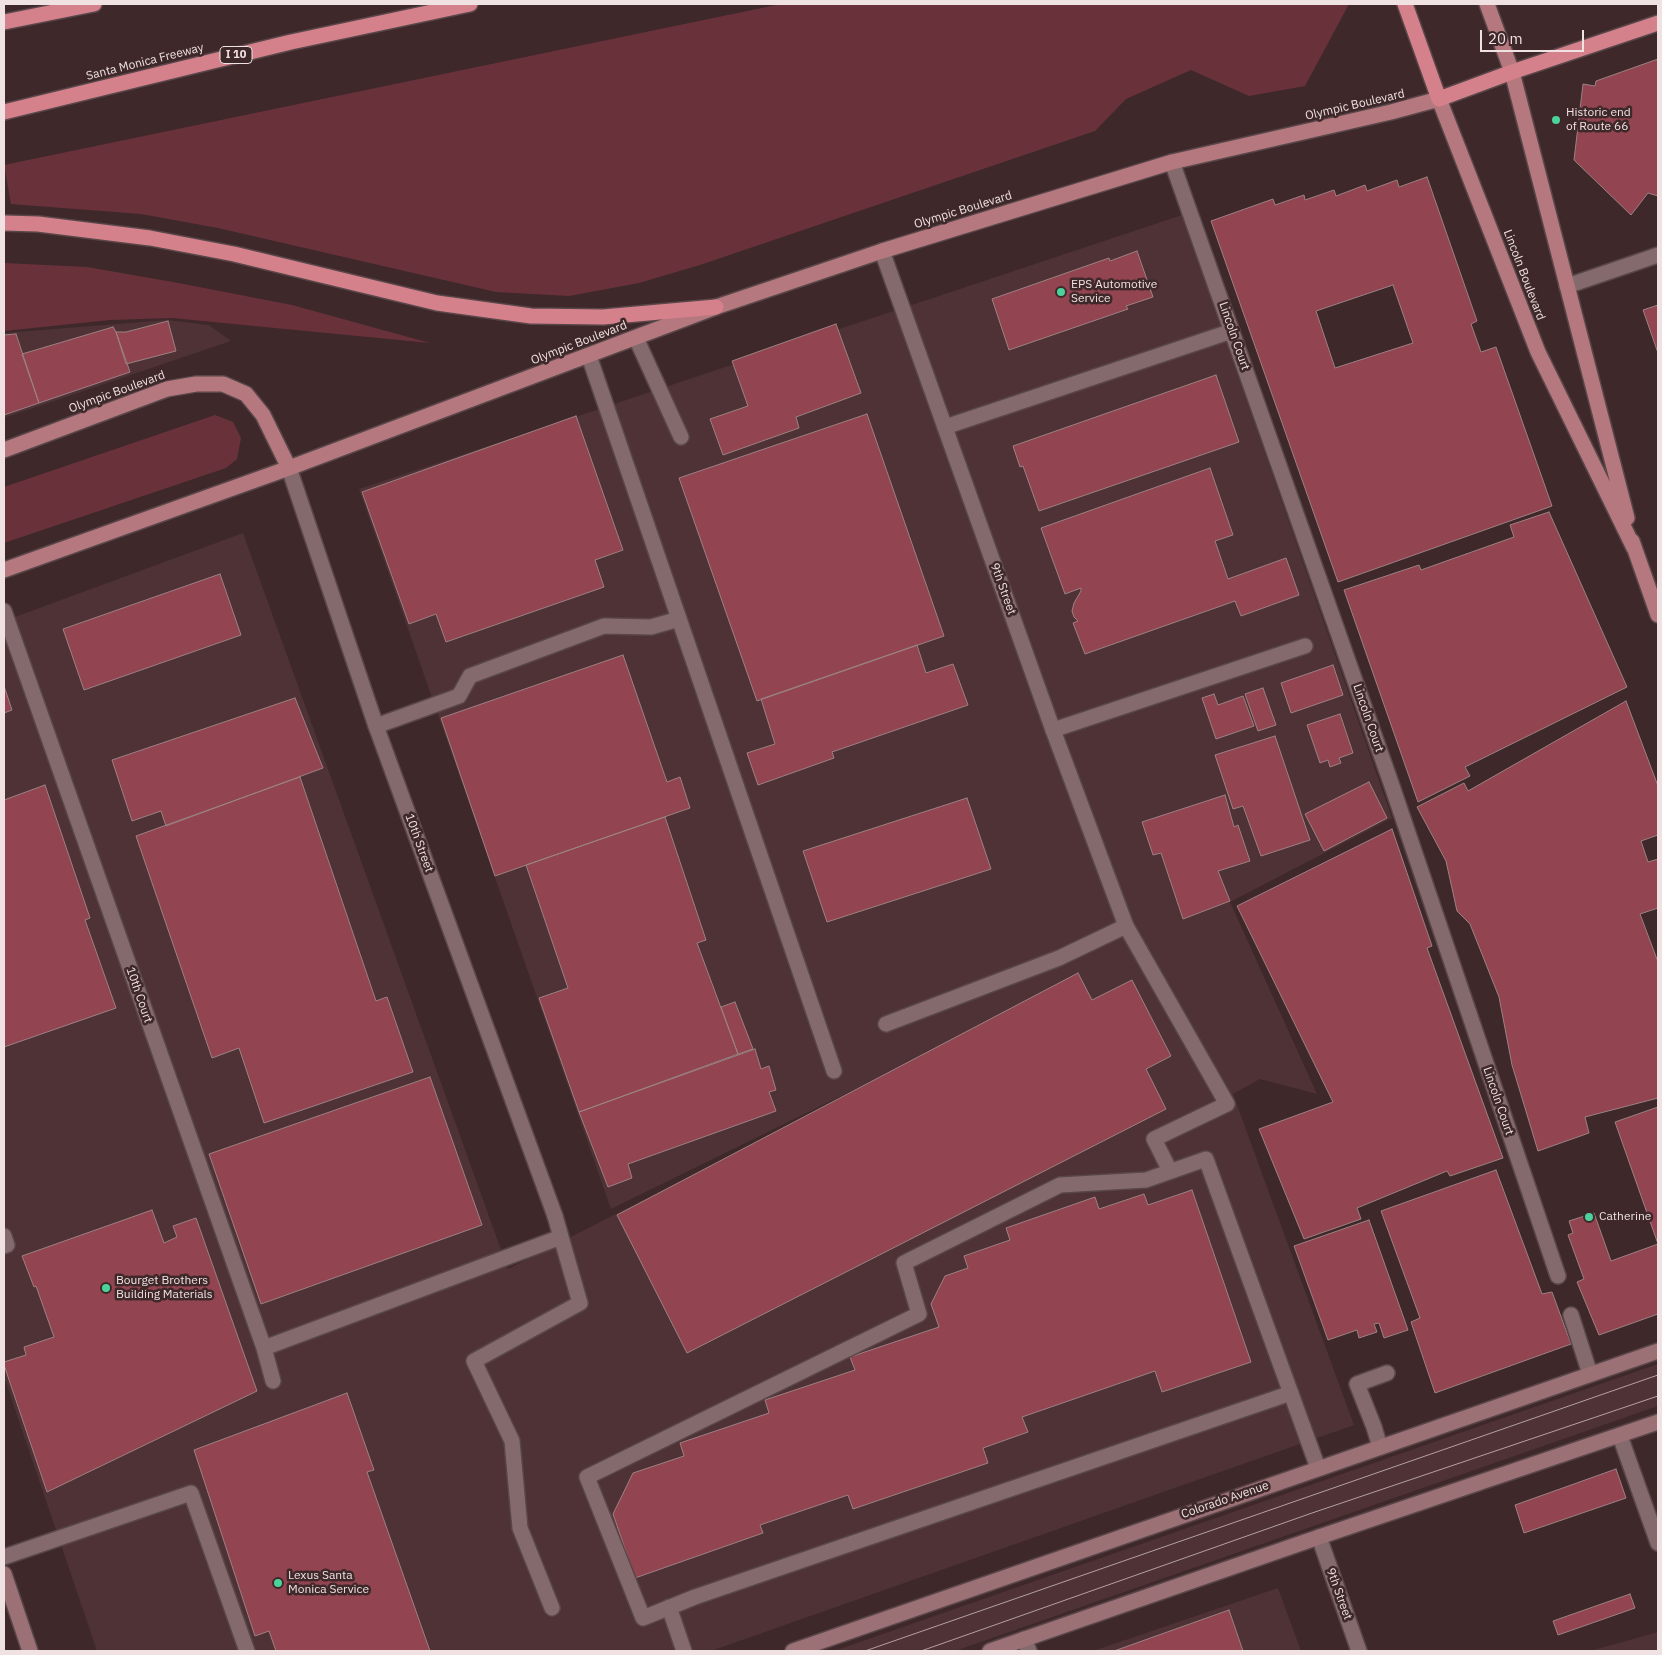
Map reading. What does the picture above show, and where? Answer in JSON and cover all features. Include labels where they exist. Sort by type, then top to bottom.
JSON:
[{"type":"highway","points":[[4,22],[94,4]]},
{"type":"highway","name":"Santa Monica Freeway","points":[[4,112],[291,42],[470,4]]},
{"type":"highway","name":"Lincoln Boulevard","points":[[1405,4],[1439,99]]},
{"type":"highway","name":"Olympic Boulevard","points":[[1439,99],[1512,72],[1658,23]]},
{"type":"highway","points":[[4,223],[38,224],[159,240],[234,254],[437,303],[531,316],[603,316],[716,307]]},
{"type":"main road","name":"Lincoln Boulevard","points":[[1487,4],[1512,72],[1634,548],[1658,615]]},
{"type":"main road","name":"Olympic Boulevard","points":[[4,570],[289,468],[716,307],[882,251],[1172,162],[1439,99]]},
{"type":"main road","name":"Lincoln Boulevard","points":[[1439,99],[1538,352],[1634,548]]},
{"type":"main road","name":"Olympic Boulevard","points":[[4,450],[167,389],[196,384],[223,384],[246,394],[263,415],[289,468]]},
{"type":"main road","name":"Colorado Avenue","points":[[793,1651],[1658,1351]]},
{"type":"main road","points":[[990,1651],[1027,1645],[1319,1537],[1658,1422]]},
{"type":"main road","points":[[4,1574],[9,1604],[30,1651]]},
{"type":"street","name":"Lincoln Court","points":[[1172,162],[1387,774],[1558,1276]]},
{"type":"street","name":"9th Street","points":[[882,251],[1053,730],[1126,926],[1227,1104],[1154,1139],[1170,1171]]},
{"type":"street","points":[[1567,286],[1658,255]]},
{"type":"street","points":[[945,427],[1232,331]]},
{"type":"street","points":[[636,338],[681,437]]},
{"type":"street","points":[[588,356],[834,1071]]},
{"type":"street","name":"10th Street","points":[[289,468],[376,726],[555,1216],[580,1303],[474,1361],[512,1441],[520,1528],[552,1608]]},
{"type":"street","name":"10th Court","points":[[4,610],[264,1348],[273,1381]]},
{"type":"street","points":[[376,726],[459,696],[470,676],[604,626],[651,628],[679,619]]},
{"type":"street","points":[[1053,730],[1305,646]]},
{"type":"street","points":[[886,1024],[1059,958],[1126,926]]},
{"type":"street","points":[[1291,1393],[695,1596],[643,1618],[587,1477],[920,1314],[904,1264],[1060,1185],[1146,1180],[1206,1159],[1291,1393],[1318,1468]]},
{"type":"street","points":[[4,1236],[7,1245],[4,1246]]},
{"type":"street","points":[[264,1348],[560,1237]]},
{"type":"street","points":[[1571,1315],[1590,1374]]},
{"type":"street","points":[[1380,1446],[1357,1384],[1387,1373]]},
{"type":"street","points":[[1620,1436],[1658,1543]]},
{"type":"street","points":[[4,1558],[191,1493],[247,1651]]},
{"type":"street","name":"9th Street","points":[[1319,1537],[1359,1651]]},
{"type":"street","points":[[669,1607],[684,1651]]},
{"type":"shaded area","points":[[781,4],[1349,4],[1305,86],[1249,96],[1191,70],[1126,99],[1095,131],[700,265],[639,283],[569,296],[496,292],[218,228],[141,214],[11,204],[4,165]]},
{"type":"shaded area","points":[[1182,215],[1392,818],[1230,902],[1317,1094],[1260,1079],[1233,1094],[1354,1425],[711,1651],[97,1651],[4,1377],[4,621],[243,533],[508,1269],[992,1022],[611,1209],[359,489]]},
{"type":"shaded area","points":[[4,263],[87,267],[173,282],[292,305],[430,343],[172,318],[110,320],[4,331]]},
{"type":"shaded area","points":[[167,320],[209,325],[231,341],[4,418],[4,333]]},
{"type":"shaded area","points":[[215,415],[233,422],[241,438],[237,459],[226,468],[4,543],[4,487]]},
{"type":"shaded area","points":[[1658,1364],[1658,1406],[955,1651],[834,1651]]},
{"type":"shaded area","points":[[1278,1588],[1301,1651],[1093,1651]]},
{"type":"shaded area","points":[[1658,1632],[1658,1651],[1590,1651]]},
{"type":"building","points":[[1658,59],[1658,196],[1648,193],[1631,215],[1574,160],[1583,84],[1595,86],[1596,81]]},
{"type":"building","points":[[1427,177],[1477,321],[1471,324],[1481,352],[1496,347],[1552,506],[1338,582],[1211,221],[1273,199],[1275,205],[1304,195],[1305,200],[1334,190],[1336,196],[1365,185],[1367,191],[1397,180],[1399,187]],"holes":[[[1393,285],[1413,343],[1335,368],[1316,311]]]},
{"type":"building","points":[[1137,251],[1153,297],[1126,306],[1128,309],[1009,350],[992,299],[1109,258],[1110,261]]},
{"type":"building","points":[[1658,305],[1658,353],[1643,310]]},
{"type":"building","points":[[168,321],[176,351],[126,364],[116,332],[126,332]]},
{"type":"building","points":[[836,324],[861,393],[796,417],[799,428],[723,455],[710,419],[748,406],[732,361]]},
{"type":"building","points":[[113,327],[130,372],[39,403],[22,354]]},
{"type":"building","points":[[16,334],[39,403],[4,415],[4,335]]},
{"type":"building","points":[[1216,375],[1239,442],[1039,511],[1023,466],[1020,467],[1013,446]]},
{"type":"building","points":[[867,414],[944,636],[757,701],[679,478]]},
{"type":"building","points":[[576,416],[623,550],[595,560],[604,587],[446,642],[436,614],[409,624],[362,492]]},
{"type":"building","points":[[1210,468],[1233,535],[1215,541],[1228,579],[1286,558],[1299,595],[1241,616],[1235,601],[1085,654],[1073,623],[1078,621],[1072,611],[1081,588],[1065,594],[1041,528]]},
{"type":"building","points":[[1549,512],[1627,687],[1465,767],[1470,776],[1418,802],[1344,590],[1419,565],[1421,570],[1514,537],[1510,525]]},
{"type":"building","points":[[220,574],[241,635],[84,690],[63,629]]},
{"type":"building","points":[[917,645],[926,673],[953,664],[968,705],[832,752],[834,758],[758,785],[747,753],[775,744],[761,699]]},
{"type":"building","points":[[623,655],[667,782],[680,777],[690,808],[495,876],[441,718]]},
{"type":"building","points":[[1333,665],[1343,695],[1291,713],[1281,683]]},
{"type":"building","points":[[4,686],[12,710],[4,713]]},
{"type":"building","points":[[1263,688],[1276,725],[1258,731],[1245,694]]},
{"type":"building","points":[[1214,694],[1218,705],[1243,696],[1254,726],[1216,739],[1202,698]]},
{"type":"building","points":[[295,698],[323,768],[166,826],[161,811],[132,821],[112,760]]},
{"type":"building","points":[[1626,701],[1658,786],[1658,835],[1641,841],[1648,862],[1658,859],[1658,908],[1640,914],[1658,962],[1658,1098],[1585,1117],[1589,1133],[1538,1151],[1512,1065],[1499,997],[1470,924],[1457,911],[1446,861],[1417,807],[1464,783],[1468,791]]},
{"type":"building","points":[[1340,714],[1353,753],[1339,758],[1341,763],[1330,767],[1328,760],[1320,763],[1307,725]]},
{"type":"building","points":[[1275,736],[1310,840],[1261,856],[1243,806],[1233,809],[1215,755]]},
{"type":"building","points":[[300,777],[376,1001],[387,997],[413,1072],[264,1123],[239,1048],[212,1058],[136,836]]},
{"type":"building","points":[[1369,782],[1387,818],[1324,851],[1305,814]]},
{"type":"building","points":[[45,785],[90,918],[85,920],[116,1008],[4,1047],[4,800]]},
{"type":"building","points":[[1225,795],[1234,827],[1238,825],[1250,861],[1218,871],[1230,901],[1183,919],[1161,853],[1153,855],[1142,822]]},
{"type":"building","points":[[967,798],[991,869],[827,922],[803,851]]},
{"type":"building","points":[[665,817],[706,940],[697,943],[738,1054],[579,1112],[539,998],[568,988],[526,865]]},
{"type":"building","points":[[1392,829],[1432,946],[1427,948],[1503,1158],[1450,1176],[1447,1171],[1357,1208],[1361,1219],[1304,1239],[1259,1129],[1333,1102],[1237,906]]},
{"type":"building","points":[[1078,973],[1092,1000],[1132,980],[1171,1056],[1146,1069],[1166,1109],[687,1353],[617,1215]]},
{"type":"building","points":[[735,1002],[753,1049],[738,1054],[721,1007]]},
{"type":"building","points":[[755,1049],[761,1069],[769,1066],[776,1090],[769,1092],[776,1111],[628,1164],[632,1178],[608,1187],[579,1112]]},
{"type":"building","points":[[430,1077],[482,1225],[261,1304],[209,1154]]},
{"type":"building","points":[[1658,1107],[1658,1244],[1615,1122]]},
{"type":"building","points":[[1496,1170],[1542,1294],[1552,1292],[1571,1344],[1435,1393],[1411,1322],[1420,1318],[1381,1211]]},
{"type":"building","points":[[1192,1190],[1251,1362],[1162,1392],[1155,1371],[1022,1417],[1028,1432],[983,1448],[988,1463],[853,1509],[848,1495],[760,1525],[763,1533],[635,1578],[613,1514],[633,1473],[684,1456],[680,1443],[769,1413],[765,1400],[855,1370],[850,1357],[939,1327],[931,1304],[945,1276],[968,1268],[964,1256],[1010,1240],[1006,1228],[1095,1197],[1099,1209],[1144,1194],[1148,1205]]},
{"type":"building","points":[[152,1210],[164,1243],[177,1237],[173,1226],[196,1218],[257,1391],[47,1492],[4,1365],[4,1362],[26,1355],[24,1347],[54,1337],[36,1286],[34,1287],[22,1256]]},
{"type":"building","name":"Catherine","points":[[1594,1213],[1611,1261],[1658,1244],[1658,1314],[1599,1335],[1577,1282],[1584,1279],[1568,1235],[1573,1233],[1569,1221]]},
{"type":"building","points":[[1369,1220],[1408,1330],[1384,1338],[1379,1323],[1374,1324],[1377,1332],[1359,1338],[1357,1330],[1328,1340],[1294,1246]]},
{"type":"building","points":[[347,1393],[374,1470],[367,1472],[430,1651],[276,1651],[269,1631],[255,1636],[194,1450]]},
{"type":"building","points":[[1616,1469],[1626,1498],[1524,1533],[1515,1505]]},
{"type":"building","points":[[1630,1594],[1635,1608],[1558,1635],[1553,1621]]},
{"type":"building","points":[[1229,1610],[1243,1651],[1114,1651]]},
{"type":"tram line","points":[[865,1651],[1658,1375]]},
{"type":"tram line","points":[[921,1651],[1312,1513],[1658,1396]]},
{"type":"place","name":"Historic end of Route 66","points":[[1556,120]]},
{"type":"place","name":"EPS Automotive Service","points":[[1061,292]]},
{"type":"place","name":"Catherine","points":[[1589,1217]]},
{"type":"place","name":"Bourget Brothers Building Materials","points":[[106,1288]]},
{"type":"place","name":"Lexus Santa Monica Service","points":[[278,1583]]}]
